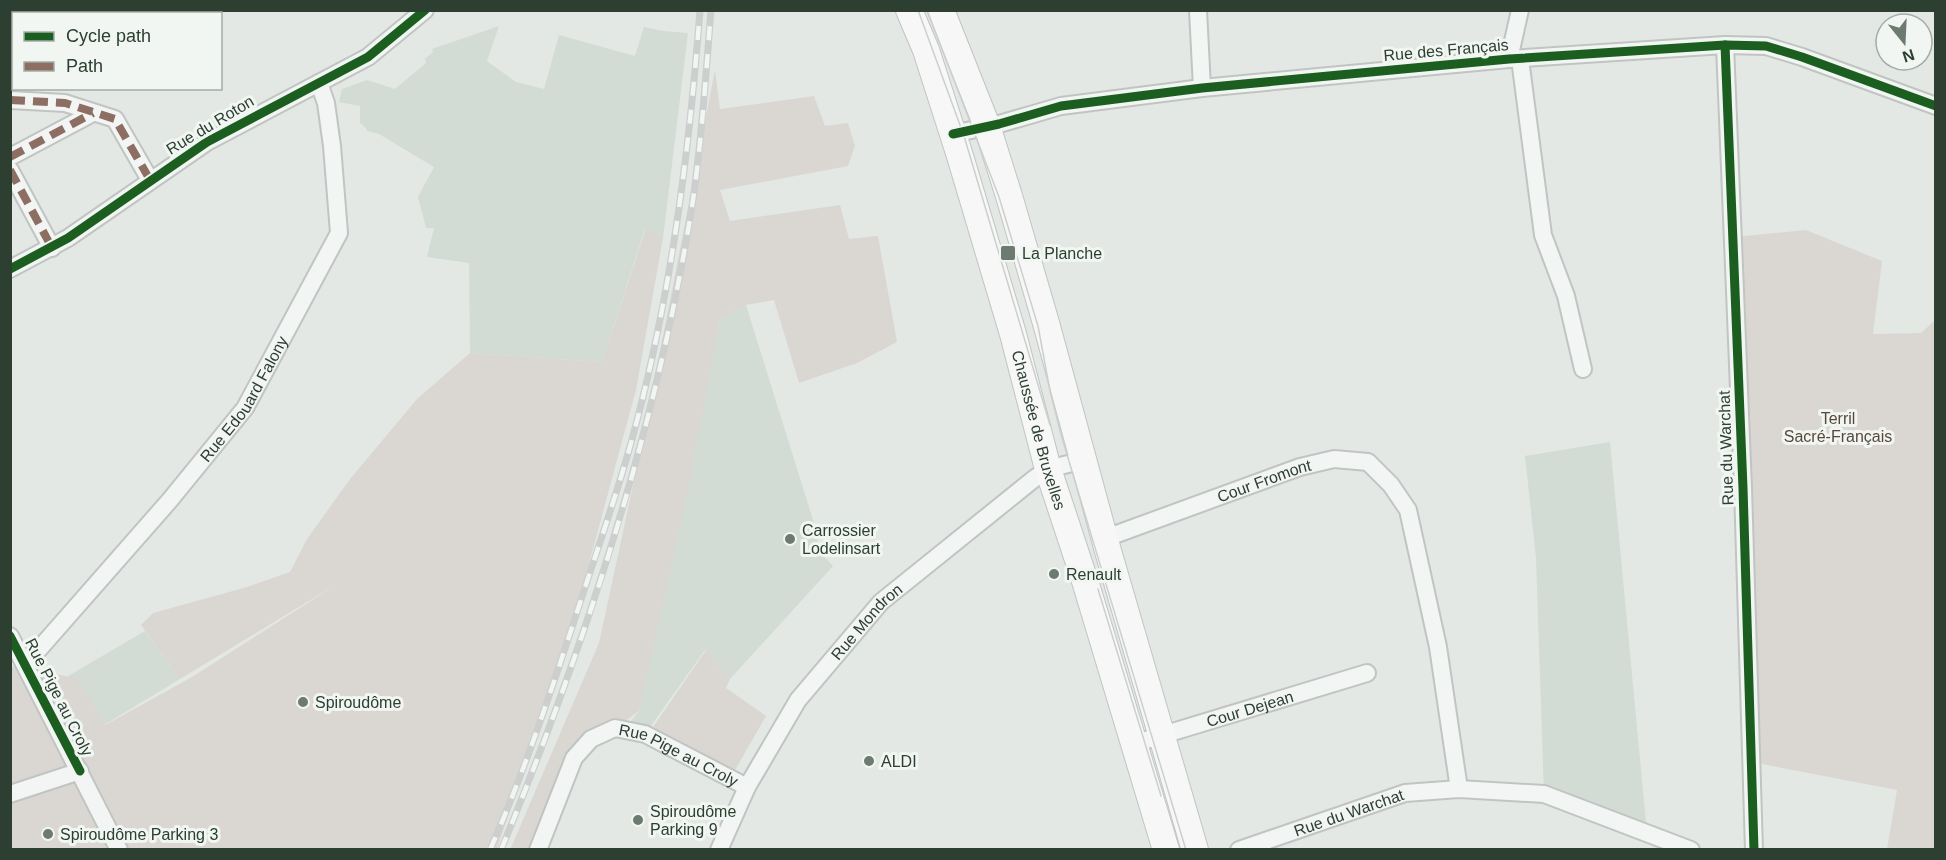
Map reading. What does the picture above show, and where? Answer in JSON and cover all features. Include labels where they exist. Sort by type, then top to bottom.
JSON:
[{"type":"main road","name":"Chaussée de Bruxelles","points":[[909,10],[926,50],[953,134],[1013,334],[1048,469],[1085,581],[1166,849]]},
{"type":"main road","name":"Chaussée de Bruxelles","points":[[941,10],[987,126],[1043,312],[1105,540],[1195,849]]},
{"type":"street","name":"Rue du Roton","points":[[10,269],[52,248],[207,142],[368,57],[425,10]]},
{"type":"street","points":[[1198,10],[1202,88]]},
{"type":"street","points":[[1520,10],[1515,59],[1543,235],[1566,296],[1583,369]]},
{"type":"street","name":"Rue des Français","points":[[953,134],[1061,106],[1202,88],[1515,59],[1725,45],[1766,46],[1935,106]]},
{"type":"street","name":"Rue du Warchat","points":[[1725,45],[1744,500],[1754,849]]},
{"type":"street","name":"Rue Edouard Falony","points":[[26,664],[170,500],[245,408],[339,233],[332,146],[326,103],[319,82]]},
{"type":"street","points":[[10,100],[65,103],[115,119],[150,180]]},
{"type":"street","points":[[10,157],[93,112]]},
{"type":"street","points":[[10,170],[52,248]]},
{"type":"street","name":"Cour Fromont","points":[[1105,540],[1300,467],[1334,459],[1368,462],[1391,484],[1408,510],[1438,647],[1459,789]]},
{"type":"street","name":"Rue Mondron","points":[[719,849],[747,787],[798,700],[880,602],[1048,469],[1084,460]]},
{"type":"street","name":"Rue Pige au Croly","points":[[10,636],[119,849]]},
{"type":"street","name":"Cour Dejean","points":[[1133,744],[1367,673]]},
{"type":"street","name":"Rue Pige au Croly","points":[[538,849],[574,758],[591,739],[615,728],[645,734],[747,787]]},
{"type":"street","points":[[10,794],[80,771]]},
{"type":"street","name":"Rue du Warchat","points":[[1239,849],[1405,793],[1459,789],[1544,794],[1690,849]]},
{"type":"shaded area","points":[[499,26],[487,61],[516,82],[544,89],[559,35],[635,56],[644,27],[688,33],[663,238],[645,229],[602,362],[470,353],[469,263],[427,257],[434,228],[426,228],[418,197],[434,167],[379,134],[367,131],[360,123],[360,106],[339,102],[342,89],[367,80],[395,89],[426,63],[425,59],[433,52],[432,49]]},
{"type":"shaded area","points":[[746,305],[813,520],[820,552],[833,566],[730,679],[705,650],[645,734],[624,730],[639,711],[720,319]]},
{"type":"shaded area","points":[[1610,442],[1647,833],[1544,794],[1536,558],[1525,456]]},
{"type":"shaded area","points":[[145,631],[180,679],[104,725],[68,676]]},
{"type":"green space","points":[[715,70],[720,109],[814,96],[825,126],[848,123],[855,146],[848,166],[720,190],[730,221],[840,205],[849,239],[878,236],[897,342],[857,363],[799,383],[774,300],[746,305],[720,319],[685,504],[639,711],[574,758],[532,849],[510,850],[599,643],[641,448]]},
{"type":"green space","points":[[646,228],[663,238],[636,390],[567,645],[497,849],[11,850],[11,666],[77,678],[105,725],[192,677],[337,584],[180,679],[141,625],[153,613],[247,587],[290,572],[307,539],[350,479],[417,399],[470,353],[602,362]]},
{"type":"green space","name":"Terril Sacré-Français","points":[[1806,230],[1882,261],[1873,334],[1921,333],[1935,320],[1935,849],[1887,849],[1897,790],[1751,762],[1733,237]]},
{"type":"green space","points":[[706,650],[730,679],[726,688],[766,716],[734,772],[653,727]]},
{"type":"tram line","points":[[918,10],[964,136],[1050,425]]},
{"type":"tram line","points":[[927,10],[999,197],[1038,326],[1050,391],[1062,438],[1186,850]]},
{"type":"tram line","points":[[1098,589],[1161,796]]},
{"type":"railway","points":[[490,850],[527,759],[559,665],[619,483],[645,390],[667,283],[684,174],[700,10]]},
{"type":"railway","points":[[501,850],[562,692],[590,611],[640,449],[678,283],[693,200],[711,10]]},
{"type":"marked path","points":[[10,100],[65,103],[115,119],[150,180]]},
{"type":"marked path","points":[[10,157],[93,113]]},
{"type":"marked path","points":[[10,170],[52,248]]},
{"type":"cycle path","points":[[10,269],[68,238],[207,142],[368,57],[425,10]]},
{"type":"cycle path","points":[[1725,45],[1743,488],[1754,850]]},
{"type":"cycle path","points":[[953,134],[999,124],[1061,106],[1202,88],[1509,59],[1725,45],[1766,46],[1936,106]]},
{"type":"cycle path","points":[[10,636],[80,771]]},
{"type":"place","name":"La Planche","points":[[1008,253]]},
{"type":"place","name":"Carrossier Lodelinsart","points":[[790,539]]},
{"type":"place","name":"Renault","points":[[1054,574]]},
{"type":"place","name":"Spiroudôme","points":[[303,702]]},
{"type":"place","name":"ALDI","points":[[869,761]]},
{"type":"place","name":"Spiroudôme Parking 9","points":[[638,820]]},
{"type":"place","name":"Spiroudôme Parking 3","points":[[48,834]]}]
